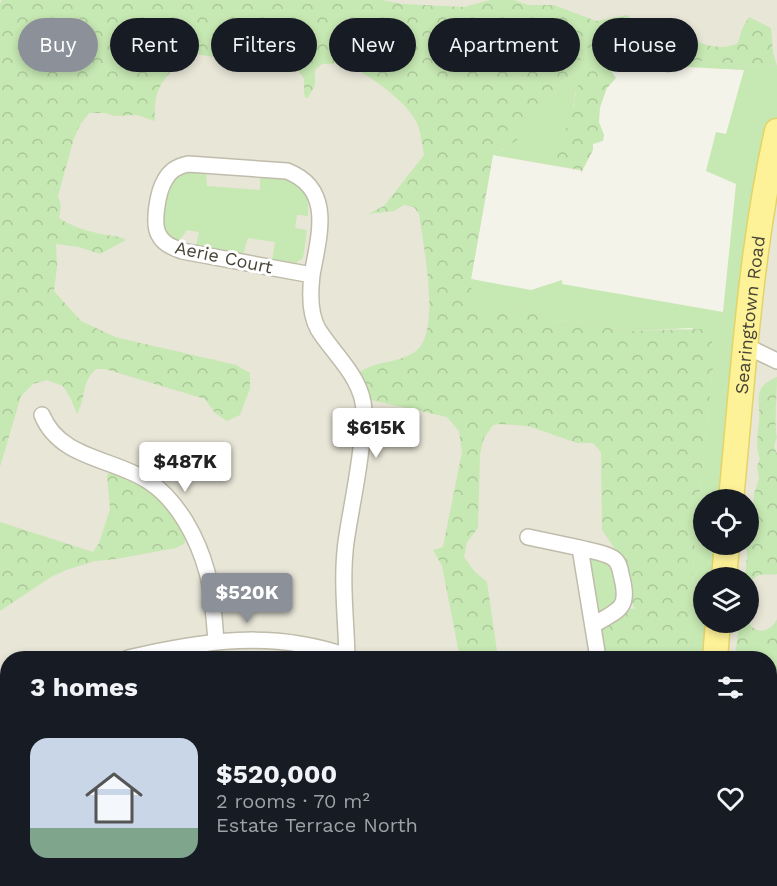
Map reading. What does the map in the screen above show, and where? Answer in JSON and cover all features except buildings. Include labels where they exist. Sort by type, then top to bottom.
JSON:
[{"type":"main road","name":"Searingtown Road","points":[[732,489],[757,236],[777,130]]},
{"type":"main road","points":[[716,651],[717,633]]},
{"type":"street","name":"Aerie Court","points":[[312,275],[182,251],[169,246],[162,240],[155,228],[165,179],[177,166],[188,164],[273,169],[300,176],[314,191],[320,212],[310,292],[314,317],[318,328],[352,376],[362,398],[364,411],[361,453],[346,545],[343,582],[348,651]]},
{"type":"street","points":[[746,346],[777,361]]},
{"type":"street","points":[[42,415],[54,436],[76,450],[147,480],[159,489],[175,507],[194,537],[207,572],[216,641]]},
{"type":"street","points":[[528,537],[607,555],[619,565],[626,597],[610,615],[593,625]]},
{"type":"street","points":[[580,548],[597,651]]},
{"type":"street","points":[[164,651],[216,641],[289,642],[309,644],[330,651]]},
{"type":"shaded area","points":[[0,0],[777,0],[777,67],[767,71],[698,67],[698,18],[592,18],[592,72],[610,72],[582,171],[493,155],[471,279],[745,345],[777,131],[777,651],[0,651]]},
{"type":"green space","points":[[2,0],[381,0],[403,4],[464,7],[490,0],[514,0],[528,5],[554,5],[592,19],[592,48],[588,48],[580,61],[580,18],[428,18],[428,72],[572,72],[535,112],[516,141],[493,155],[471,279],[472,300],[478,306],[490,311],[524,309],[537,313],[551,322],[569,320],[628,331],[701,329],[710,337],[714,357],[700,489],[693,489],[694,555],[688,651],[601,651],[600,631],[602,628],[627,608],[635,609],[630,598],[626,565],[602,530],[601,452],[593,443],[577,443],[528,426],[500,424],[493,425],[484,438],[480,454],[478,528],[467,542],[464,557],[474,571],[487,582],[497,651],[459,651],[442,566],[433,550],[443,547],[462,452],[459,431],[447,417],[362,398],[352,376],[369,367],[412,354],[424,340],[428,324],[428,285],[419,214],[414,207],[404,205],[394,211],[368,214],[384,206],[424,155],[417,123],[413,115],[395,97],[360,72],[416,72],[416,18],[329,18],[329,64],[322,64],[317,68],[317,18],[211,18],[211,57],[199,55],[199,18],[110,18],[110,72],[170,72],[163,81],[156,98],[155,121],[137,115],[114,116],[105,113],[89,113],[80,125],[74,138],[58,196],[61,206],[59,218],[81,229],[126,240],[100,254],[79,247],[56,244],[57,267],[54,291],[81,321],[115,337],[236,365],[250,373],[250,388],[240,415],[227,421],[215,413],[205,399],[105,369],[96,369],[91,375],[77,414],[63,386],[47,380],[33,384],[21,396],[0,467],[0,4]]},
{"type":"green space","points":[[627,15],[631,18],[612,18]]},
{"type":"green space","points":[[749,17],[771,28],[773,53],[777,66],[698,61],[698,41],[715,47],[738,43]]},
{"type":"green space","points":[[588,48],[592,48],[592,72],[597,72],[575,92],[569,125],[557,156],[557,166],[493,155],[504,149],[527,127],[535,112],[572,72],[580,72],[580,61]]},
{"type":"green space","points":[[698,61],[777,66],[777,131],[732,489],[700,489],[714,357],[692,328],[628,331],[569,320],[551,322],[537,313],[518,308],[495,313],[475,304],[470,296],[471,279],[531,290],[562,280],[562,284],[723,312],[736,184],[706,171],[716,132],[726,134],[744,70],[698,68]]},
{"type":"green space","points":[[592,68],[592,72],[612,72],[616,78],[607,88],[600,107],[599,122],[604,135],[603,141],[593,144],[593,150],[581,173],[581,170],[557,166],[556,155],[562,134],[568,126],[568,115],[574,106],[577,88],[584,75]]},
{"type":"green space","points":[[298,72],[315,72],[315,85],[308,98],[305,97],[304,80]]},
{"type":"green space","points":[[192,170],[206,171],[207,186],[260,190],[260,175],[296,183],[306,195],[308,204],[308,216],[297,215],[295,228],[307,230],[303,258],[296,263],[272,260],[275,242],[248,238],[243,255],[196,246],[199,232],[187,230],[178,242],[170,237],[163,223],[162,210],[165,195],[177,176]]},
{"type":"green space","points":[[777,377],[777,437],[774,446],[777,454],[777,574],[759,575],[759,567],[746,567],[747,555],[759,555],[759,489],[756,489],[759,478],[757,466],[760,459],[757,445],[759,395],[760,390]]},
{"type":"green space","points":[[111,471],[159,489],[187,536],[184,544],[176,548],[95,561],[66,570],[51,577],[0,611],[0,522],[93,552],[99,543],[110,509],[107,475]]},
{"type":"green space","points":[[584,553],[612,561],[622,599],[594,621]]},
{"type":"green space","points":[[694,555],[726,555],[725,567],[693,567]]},
{"type":"green space","points":[[693,572],[693,633],[717,633],[716,651],[688,651]]},
{"type":"green space","points":[[777,619],[777,651],[736,651],[738,633],[759,633],[759,631],[764,631],[771,627]]}]
